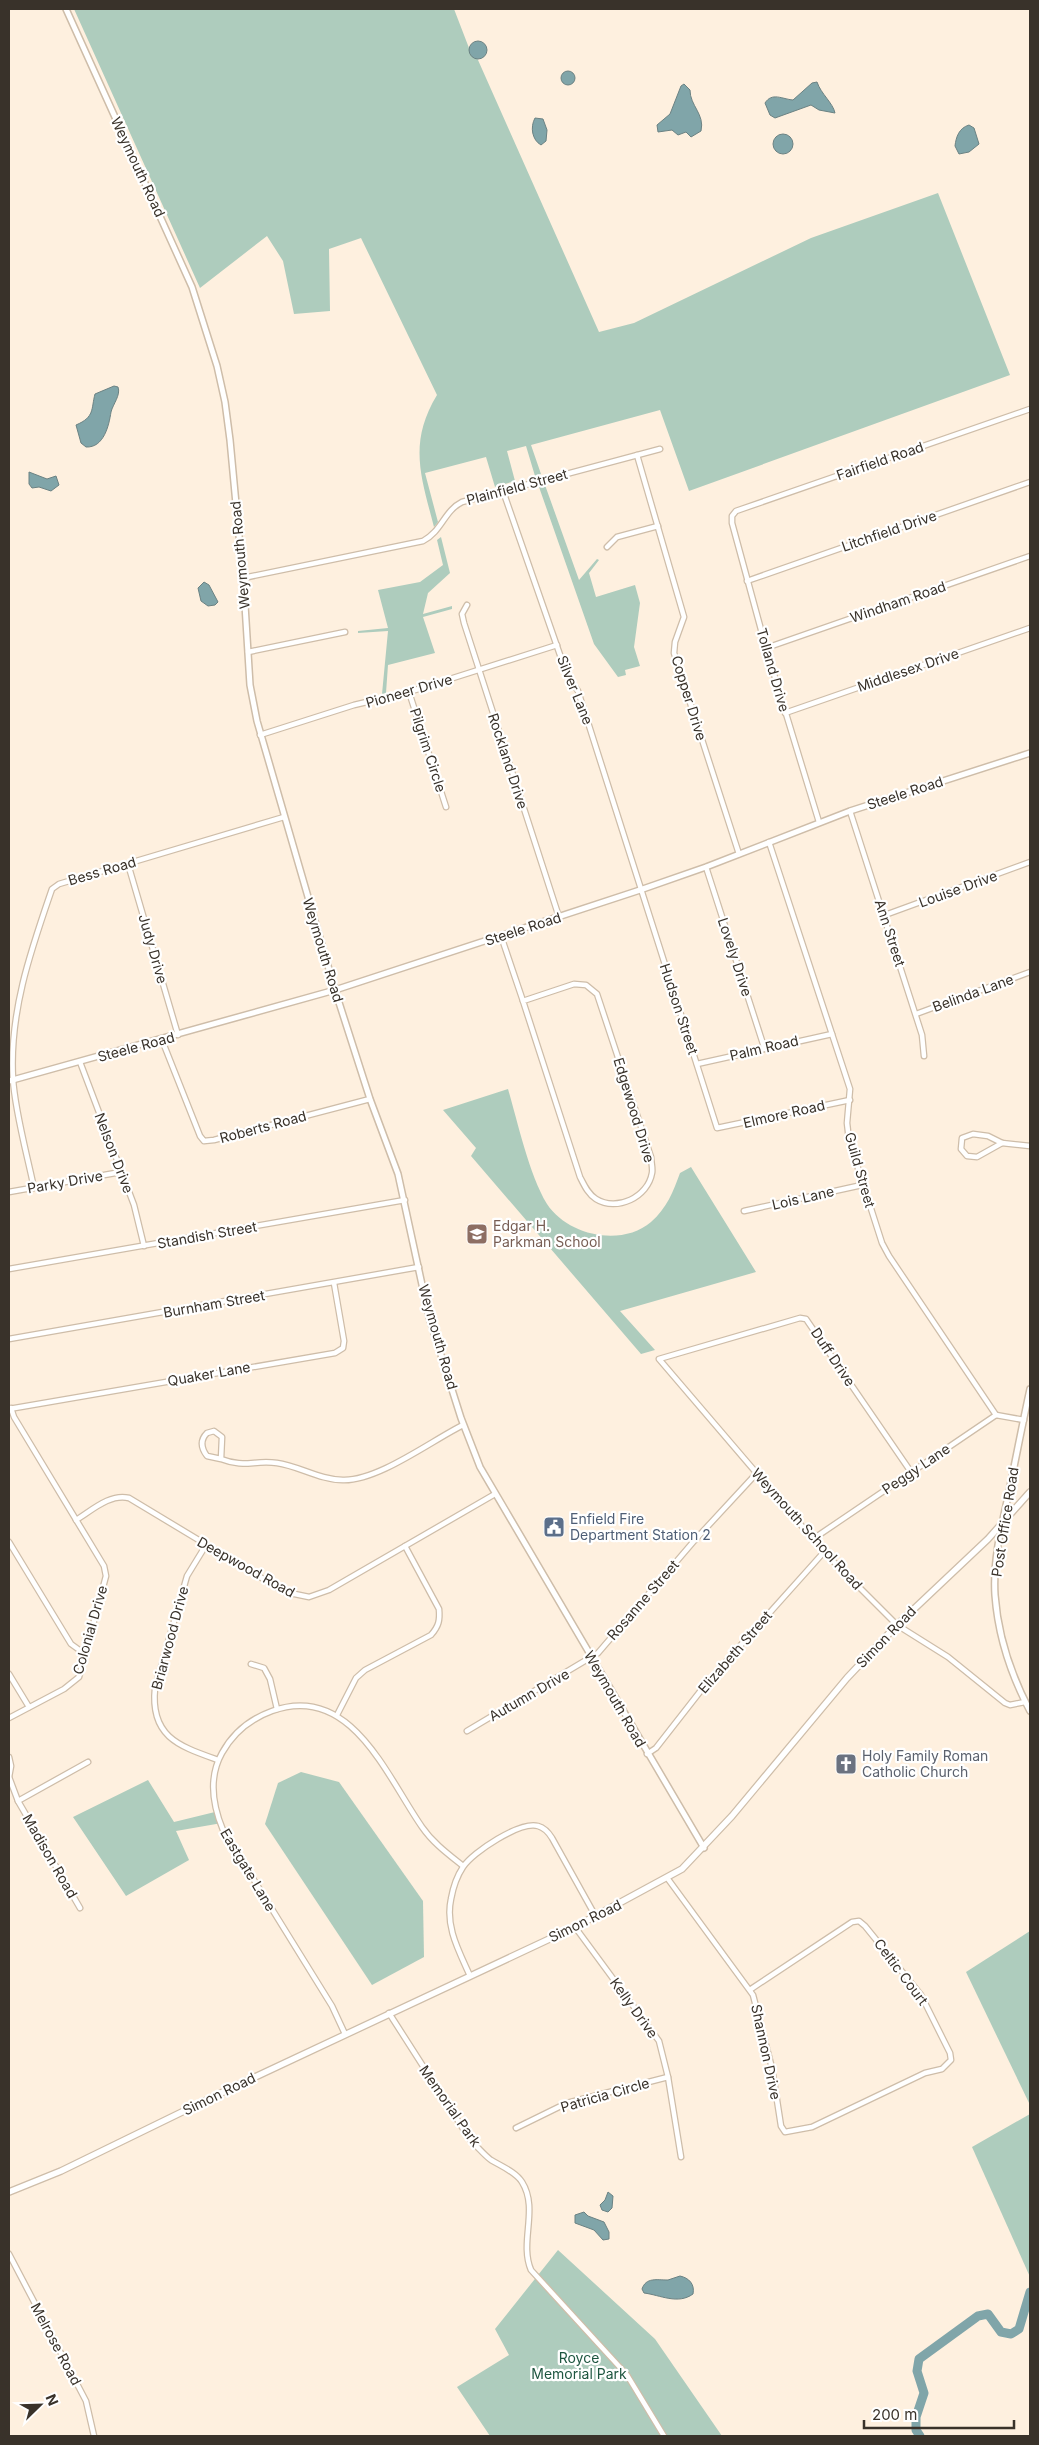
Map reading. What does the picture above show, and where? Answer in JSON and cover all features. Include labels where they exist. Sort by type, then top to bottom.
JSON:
[{"type":"main road","name":"Simon Road","points":[[9,2192],[61,2171],[345,2034],[596,1917],[668,1879],[682,1869],[704,1848],[823,1704],[897,1625],[1002,1525],[1030,1492]]},
{"type":"street","name":"Weymouth Road","points":[[66,9],[192,287],[210,342],[225,402],[243,578],[250,685],[260,735],[335,990],[370,1099],[396,1167],[405,1200],[429,1317],[463,1425],[480,1467],[495,1494],[704,1848]]},
{"type":"street","name":"Fairfield Road","points":[[732,516],[745,508],[1030,409]]},
{"type":"street","name":"Plainfield Street","points":[[243,578],[423,541],[438,530],[455,505],[660,449]]},
{"type":"street","name":"Copper Drive","points":[[637,456],[684,618],[675,642],[674,653],[739,854]]},
{"type":"street","name":"Litchfield Drive","points":[[747,581],[1030,482]]},
{"type":"street","name":"Silver Lane","points":[[504,491],[567,675],[578,691],[642,885],[640,890]]},
{"type":"street","name":"Tolland Drive","points":[[732,516],[747,581],[766,648],[819,822]]},
{"type":"street","points":[[607,547],[617,537],[658,526]]},
{"type":"street","name":"Windham Road","points":[[766,648],[1030,556]]},
{"type":"street","name":"Rockland Drive","points":[[467,605],[462,614],[559,917]]},
{"type":"street","name":"Middlesex Drive","points":[[785,713],[1030,628]]},
{"type":"street","points":[[248,652],[345,632]]},
{"type":"street","name":"Pioneer Drive","points":[[260,735],[354,706],[410,692],[556,645]]},
{"type":"street","name":"Pilgrim Circle","points":[[410,692],[446,807]]},
{"type":"street","name":"Steele Road","points":[[11,1080],[162,1040],[335,990],[640,890],[706,867],[850,811],[1030,753]]},
{"type":"street","name":"Ann Street","points":[[850,811],[916,1014],[922,1034],[924,1056]]},
{"type":"street","name":"Bess Road","points":[[11,1080],[14,1032],[22,981],[52,889],[59,884],[284,817]]},
{"type":"street","name":"Guild Street","points":[[769,842],[850,1089],[847,1123],[849,1140],[862,1185],[889,1256],[996,1415]]},
{"type":"street","name":"Louise Drive","points":[[885,915],[1030,862]]},
{"type":"street","name":"Judy Drive","points":[[128,864],[178,1035]]},
{"type":"street","name":"Lovely Drive","points":[[706,867],[764,1047]]},
{"type":"street","name":"Hudson Street","points":[[640,890],[718,1128]]},
{"type":"street","name":"Edgewood Drive","points":[[501,936],[584,1186],[596,1199],[610,1204],[618,1204],[634,1198],[648,1185],[653,1172],[651,1157],[597,994],[586,986],[574,984],[523,1001]]},
{"type":"street","name":"Belinda Lane","points":[[916,1014],[1030,972]]},
{"type":"street","name":"Palm Road","points":[[697,1064],[764,1047],[832,1034]]},
{"type":"street","name":"Roberts Road","points":[[162,1040],[200,1136],[204,1141],[370,1099]]},
{"type":"street","name":"Nelson Drive","points":[[80,1062],[137,1212],[144,1246]]},
{"type":"street","points":[[11,1080],[34,1188]]},
{"type":"street","name":"Elmore Road","points":[[718,1128],[850,1100]]},
{"type":"street","points":[[1002,1143],[977,1157],[967,1156],[962,1149],[962,1138],[973,1134],[988,1136],[1002,1143],[1030,1146]]},
{"type":"street","name":"Parky Drive","points":[[9,1192],[121,1172]]},
{"type":"street","name":"Lois Lane","points":[[744,1211],[862,1185]]},
{"type":"street","name":"Standish Street","points":[[9,1269],[405,1200]]},
{"type":"street","name":"Burnham Street","points":[[9,1340],[419,1267]]},
{"type":"street","name":"Quaker Lane","points":[[10,1409],[335,1353],[343,1348],[344,1341],[334,1283]]},
{"type":"street","name":"Duff Drive","points":[[659,1359],[800,1318],[806,1319],[911,1472]]},
{"type":"street","name":"Weymouth School Road","points":[[659,1359],[824,1552],[897,1625],[948,1658],[1005,1703],[1015,1705],[1025,1702]]},
{"type":"street","name":"Post Office Road","points":[[1030,1389],[1002,1525],[995,1570],[998,1615],[1008,1657],[1030,1711]]},
{"type":"street","name":"Colonial Drive","points":[[9,1718],[73,1684],[81,1672],[106,1576],[104,1566],[10,1409]]},
{"type":"street","points":[[996,1415],[1024,1420]]},
{"type":"street","name":"Peggy Lane","points":[[813,1539],[996,1415]]},
{"type":"street","points":[[221,1459],[222,1437],[214,1431],[207,1433],[202,1441],[206,1456],[236,1465],[262,1462],[278,1464],[326,1478],[352,1479],[376,1473],[463,1425]]},
{"type":"street","name":"Rosanne Street","points":[[591,1658],[756,1474]]},
{"type":"street","name":"Deepwood Road","points":[[76,1520],[103,1503],[122,1496],[285,1592],[301,1597],[318,1596],[495,1494]]},
{"type":"street","points":[[9,1542],[72,1644],[85,1654]]},
{"type":"street","name":"Briarwood Drive","points":[[206,1545],[187,1576],[155,1688],[154,1704],[158,1722],[168,1737],[183,1747],[218,1760]]},
{"type":"street","points":[[337,1715],[356,1678],[365,1670],[431,1635],[438,1627],[439,1609],[405,1546]]},
{"type":"street","name":"Elizabeth Street","points":[[647,1754],[656,1748],[706,1684],[824,1552]]},
{"type":"street","name":"Autumn Drive","points":[[467,1731],[591,1658]]},
{"type":"street","points":[[251,1664],[264,1668],[270,1679],[277,1709]]},
{"type":"street","points":[[9,1674],[29,1707]]},
{"type":"street","name":"Eastgate Lane","points":[[345,2034],[332,2006],[222,1830],[216,1813],[213,1794],[214,1776],[218,1760],[236,1733],[247,1723],[277,1709],[308,1707],[337,1715],[363,1736],[431,1839],[464,1866]]},
{"type":"street","name":"Madison Road","points":[[9,1757],[11,1766],[9,1777],[18,1801],[80,1908]]},
{"type":"street","points":[[18,1801],[88,1762]]},
{"type":"street","points":[[470,1976],[454,1940],[449,1922],[450,1900],[455,1883],[464,1866],[476,1853],[495,1840],[525,1827],[538,1826],[549,1833],[596,1917]]},
{"type":"street","name":"Shannon Drive","points":[[668,1879],[751,1989],[772,2068],[781,2126],[785,2132]]},
{"type":"street","name":"Celtic Court","points":[[751,1989],[852,1922],[859,1921],[921,1995],[950,2053],[951,2060],[942,2069],[926,2073],[812,2127],[785,2132]]},
{"type":"street","name":"Kelly Drive","points":[[574,1927],[659,2041],[668,2077],[681,2157]]},
{"type":"street","name":"Memorial Park","points":[[389,2014],[472,2141],[489,2158],[522,2181],[528,2193],[530,2209],[527,2254],[531,2270],[627,2375],[664,2436]]},
{"type":"street","name":"Patricia Circle","points":[[516,2128],[567,2103],[668,2077]]},
{"type":"street","name":"Melrose Road","points":[[9,2254],[86,2401],[94,2436]]},
{"type":"green space","points":[[74,9],[454,9],[469,48],[478,60],[599,332],[634,323],[811,238],[938,193],[1010,375],[689,491],[660,410],[531,445],[541,474],[535,476],[526,446],[507,451],[515,481],[495,487],[486,457],[425,473],[438,522],[434,527],[422,476],[420,445],[422,429],[437,395],[361,238],[329,249],[330,311],[294,314],[283,261],[267,236],[200,288]]},
{"type":"green space","points":[[545,485],[579,580],[597,559],[599,560],[589,573],[596,597],[635,585],[640,603],[634,647],[640,666],[625,670],[626,675],[618,677],[594,644],[539,487]]},
{"type":"green space","points":[[441,537],[450,573],[428,593],[423,614],[452,606],[452,609],[423,617],[435,653],[388,665],[386,693],[382,694],[388,631],[358,633],[358,631],[388,628],[378,590],[420,582],[443,565],[437,540]]},
{"type":"green space","points":[[508,1089],[524,1148],[541,1192],[547,1204],[556,1215],[568,1224],[581,1230],[611,1236],[639,1230],[651,1222],[661,1211],[672,1193],[680,1173],[691,1167],[756,1272],[620,1311],[655,1350],[641,1354],[471,1156],[476,1148],[443,1110]]},
{"type":"green space","points":[[301,1772],[339,1782],[423,1901],[424,1957],[372,1985],[265,1824],[278,1783]]},
{"type":"green space","points":[[148,1780],[174,1822],[219,1811],[222,1823],[176,1831],[189,1860],[126,1896],[73,1817]]},
{"type":"green space","points":[[1030,1931],[1030,2105],[966,1972]]},
{"type":"green space","points":[[1030,2114],[1030,2277],[972,2147]]},
{"type":"green space","name":"Royce Memorial Park","points":[[558,2250],[655,2339],[722,2436],[490,2436],[457,2387],[509,2355],[495,2329]]},
{"type":"water","points":[[478,41],[484,44],[487,50],[484,56],[478,59],[472,56],[469,50],[472,44]]},
{"type":"water","points":[[565,71],[571,71],[575,78],[571,85],[565,85],[561,81],[561,75]]},
{"type":"water","points":[[817,82],[835,113],[819,110],[811,105],[775,118],[770,115],[765,103],[768,100],[778,97],[793,100],[812,83]]},
{"type":"water","points":[[684,84],[690,90],[692,101],[701,120],[701,131],[691,137],[686,132],[678,135],[672,130],[658,132],[657,125],[670,114],[681,86]]},
{"type":"water","points":[[535,118],[543,119],[547,130],[546,141],[541,145],[533,133]]},
{"type":"water","points":[[969,125],[974,128],[979,144],[969,152],[959,154],[955,146],[957,136],[963,128]]},
{"type":"water","points":[[783,134],[790,137],[793,144],[790,151],[783,154],[776,151],[773,144],[776,137]]},
{"type":"water","points":[[114,386],[118,387],[119,390],[104,435],[97,444],[86,447],[81,443],[76,425],[89,416],[95,394]]},
{"type":"water","points":[[29,472],[47,479],[56,476],[59,485],[51,491],[39,487],[32,488],[29,484]]},
{"type":"water","points":[[204,582],[209,585],[218,602],[215,605],[208,606],[201,601],[198,588]]},
{"type":"water","points":[[608,2192],[613,2196],[612,2208],[608,2212],[602,2210],[600,2205],[605,2200]]},
{"type":"water","points":[[584,2212],[588,2216],[604,2222],[609,2232],[609,2239],[603,2240],[594,2230],[575,2223],[575,2215]]},
{"type":"water","points":[[680,2276],[689,2280],[692,2284],[693,2294],[681,2299],[675,2299],[644,2293],[642,2289],[649,2281],[668,2280]]},
{"type":"waterway","points":[[920,2436],[916,2430],[916,2417],[924,2393],[917,2371],[919,2359],[978,2316],[988,2314],[1001,2332],[1011,2334],[1019,2329],[1030,2292]]},
{"type":"place","name":"Edgar H. Parkman School","points":[[477,1234]]},
{"type":"place","name":"Enfield Fire Department Station 2","points":[[554,1527]]},
{"type":"place","name":"Holy Family Roman Catholic Church","points":[[846,1764]]}]
